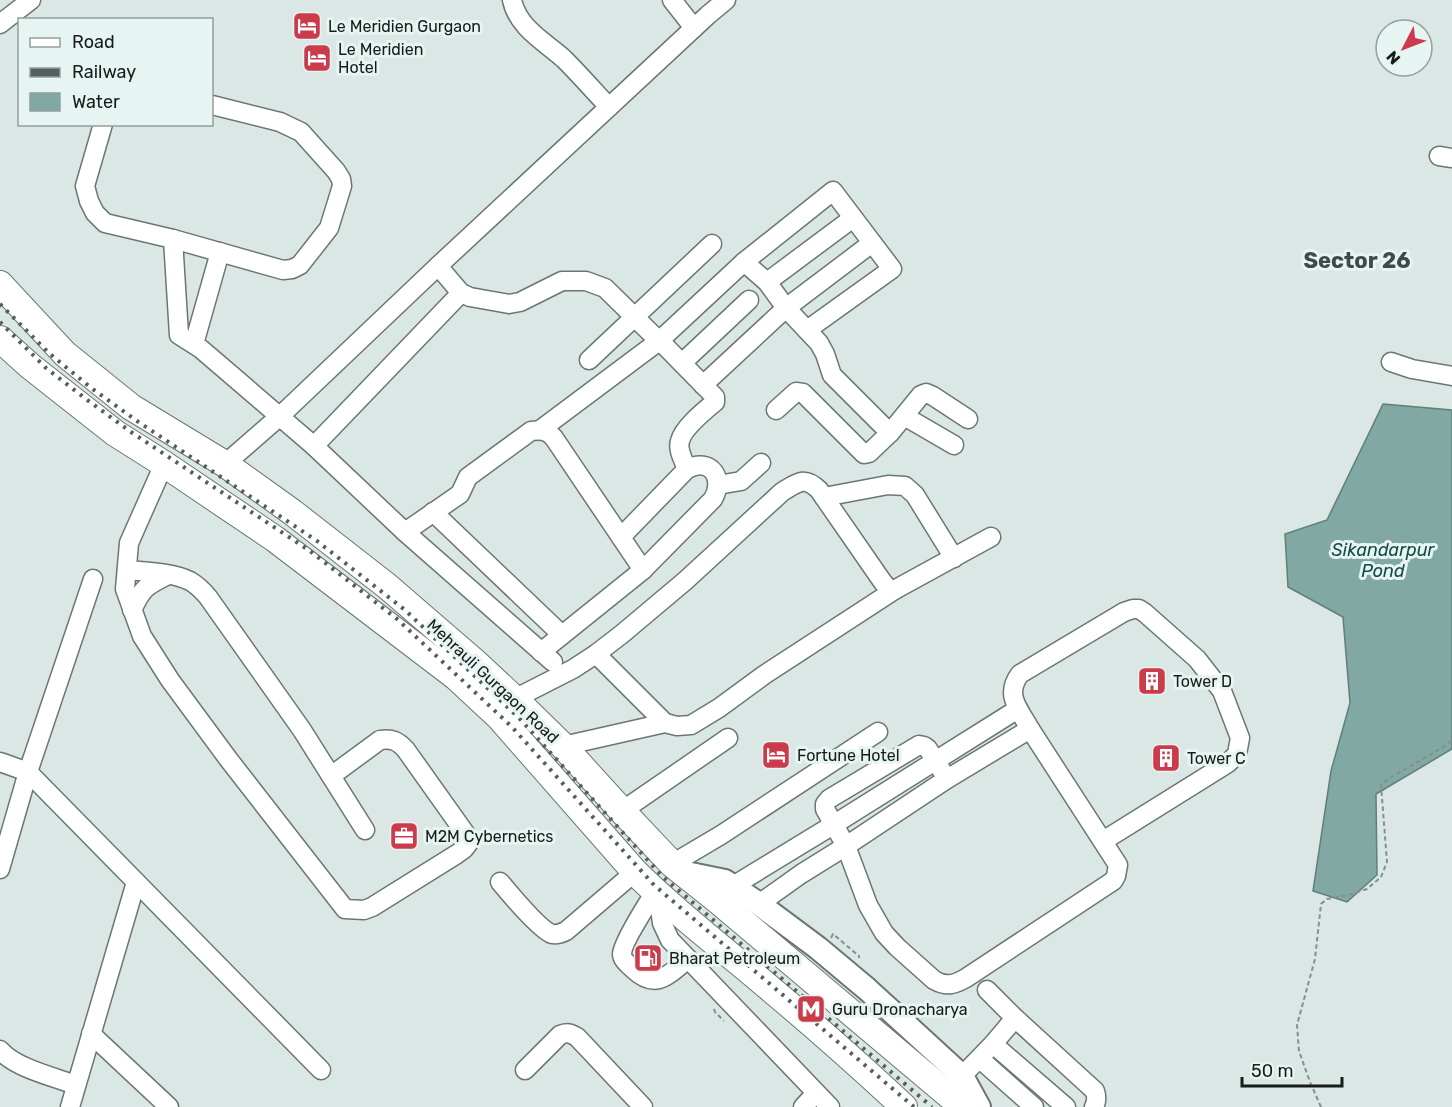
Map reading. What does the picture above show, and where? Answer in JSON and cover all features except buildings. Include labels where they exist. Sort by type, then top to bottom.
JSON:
[{"type":"highway","name":"Mehrauli Gurgaon Road","points":[[0,284],[65,354],[131,407],[225,464],[292,512],[387,586],[475,662],[563,746],[677,868],[963,1107]]},
{"type":"highway","name":"Mehrauli Gurgaon Road","points":[[2,343],[115,433],[275,539],[456,677],[500,717],[656,893],[792,1006],[904,1107]]},
{"type":"highway","points":[[275,539],[292,512]]},
{"type":"main road","points":[[677,868],[725,881],[818,948],[867,989],[962,1076],[980,1107]]},
{"type":"street","points":[[0,24],[31,0]]},
{"type":"street","points":[[512,0],[519,20],[565,60],[609,107]]},
{"type":"street","points":[[672,0],[694,28]]},
{"type":"street","points":[[225,464],[279,417],[438,266],[726,0]]},
{"type":"street","points":[[102,126],[86,186],[89,201],[95,213],[105,223],[173,239],[283,270],[300,265],[330,228],[342,186],[341,179],[301,132],[280,122],[213,105]]},
{"type":"street","points":[[540,430],[659,341],[744,262],[833,191],[892,269],[807,330]]},
{"type":"street","points":[[767,282],[853,218]]},
{"type":"street","points":[[173,239],[186,339],[314,446],[405,532],[547,657],[562,635],[643,570],[713,499],[717,492],[717,476],[708,467],[700,465],[687,469],[621,537]]},
{"type":"street","points":[[703,385],[786,308],[873,243]]},
{"type":"street","points":[[589,360],[712,244]]},
{"type":"street","points":[[186,339],[220,252]]},
{"type":"street","points":[[744,262],[767,282],[786,308],[819,343],[832,375],[890,433]]},
{"type":"street","points":[[438,266],[461,293],[509,304],[520,302],[562,281],[586,281],[605,288],[715,397],[715,402],[685,431],[679,443],[687,469]]},
{"type":"street","points":[[314,446],[461,293]]},
{"type":"street","points":[[682,363],[749,300]]},
{"type":"street","points":[[1391,362],[1412,369],[1452,376]]},
{"type":"street","points":[[776,410],[796,392],[802,393],[864,454],[869,453],[890,433],[921,394],[926,393],[933,396],[968,419]]},
{"type":"street","points":[[904,416],[954,445]]},
{"type":"street","points":[[405,532],[460,494],[468,477],[531,431],[540,430],[548,432],[554,438],[643,570]]},
{"type":"street","points":[[718,485],[741,481],[761,463]]},
{"type":"street","points":[[164,464],[129,543],[125,590],[142,636],[170,680],[229,760],[345,909],[364,910],[372,907],[457,854],[468,844],[465,833],[406,750],[394,740],[380,741],[331,776]]},
{"type":"street","points":[[514,699],[573,669],[596,654],[670,594],[782,492],[800,481],[813,483],[888,589],[896,589]]},
{"type":"street","points":[[824,497],[888,485],[905,486],[915,495],[954,558]]},
{"type":"street","points":[[434,512],[562,635]]},
{"type":"street","points":[[563,746],[665,723],[677,726],[691,725],[896,589],[991,537]]},
{"type":"street","points":[[127,570],[168,575],[192,582],[208,597],[302,730],[365,830]]},
{"type":"street","points":[[132,610],[140,592],[168,575]]},
{"type":"street","points":[[0,869],[28,772],[93,579]]},
{"type":"street","points":[[947,779],[928,749],[919,745],[829,799],[825,804],[825,809],[846,846],[868,904],[884,933],[934,980],[949,986],[966,978],[1113,881],[1118,865],[1030,729],[1018,709],[1012,691],[1015,680],[1020,674],[1124,612],[1139,609],[1197,659],[1222,691],[1240,738],[1237,754],[1228,763],[1103,841]]},
{"type":"street","points":[[596,654],[665,723]]},
{"type":"street","points":[[733,886],[1018,709]]},
{"type":"street","points":[[759,904],[947,779],[1030,729]]},
{"type":"street","points":[[677,868],[721,835],[878,732]]},
{"type":"street","points":[[622,811],[728,738]]},
{"type":"street","points":[[0,762],[28,772],[321,1070]]},
{"type":"street","points":[[500,882],[543,928],[554,934],[560,934],[635,872]]},
{"type":"street","points":[[70,1107],[136,882]]},
{"type":"street","points":[[656,893],[628,938],[622,954],[624,960],[649,980],[659,980],[688,959]]},
{"type":"street","points":[[656,893],[662,923],[670,940],[830,1107]]},
{"type":"street","points":[[987,990],[1095,1091],[1097,1097],[1094,1107]]},
{"type":"street","points":[[962,1076],[980,1059],[1015,1018]]},
{"type":"street","points":[[525,1070],[560,1035],[566,1032],[577,1037],[643,1107]]},
{"type":"street","points":[[91,1034],[169,1107]]},
{"type":"street","points":[[993,1044],[1066,1107]]},
{"type":"street","points":[[0,1050],[18,1064],[76,1084]]},
{"type":"street","points":[[980,1059],[1034,1107]]},
{"type":"street","points":[[803,1107],[816,1093]]},
{"type":"path","points":[[1321,1107],[1299,1051],[1297,1025],[1315,959],[1321,903],[1367,889],[1381,877],[1388,862],[1381,785],[1452,740]]},
{"type":"path","points":[[833,934],[859,956]]},
{"type":"water","name":"Sikandarpur Pond","points":[[1383,404],[1452,410],[1452,749],[1376,794],[1377,875],[1347,902],[1313,891],[1331,771],[1350,703],[1343,617],[1288,587],[1285,534],[1327,520]]},
{"type":"railway","points":[[0,304],[50,354],[90,387],[317,541],[405,610],[520,719],[663,877],[932,1107]]},
{"type":"railway","points":[[0,322],[46,368],[86,399],[131,432],[310,551],[397,619],[512,727],[654,885],[914,1107]]},
{"type":"place","name":"Le Meridien Gurgaon","points":[[307,26]]},
{"type":"place","name":"Le Meridien Hotel","points":[[317,58]]},
{"type":"place","name":"Tower D","points":[[1152,681]]},
{"type":"place","name":"Fortune Hotel","points":[[776,755]]},
{"type":"place","name":"Tower C","points":[[1166,758]]},
{"type":"place","name":"M2M Cybernetics","points":[[404,836]]},
{"type":"place","name":"Bharat Petroleum","points":[[648,958]]},
{"type":"place","name":"Guru Dronacharya","points":[[811,1009]]},
{"type":"district","name":"Sector 26","points":[[1357,260]]}]
